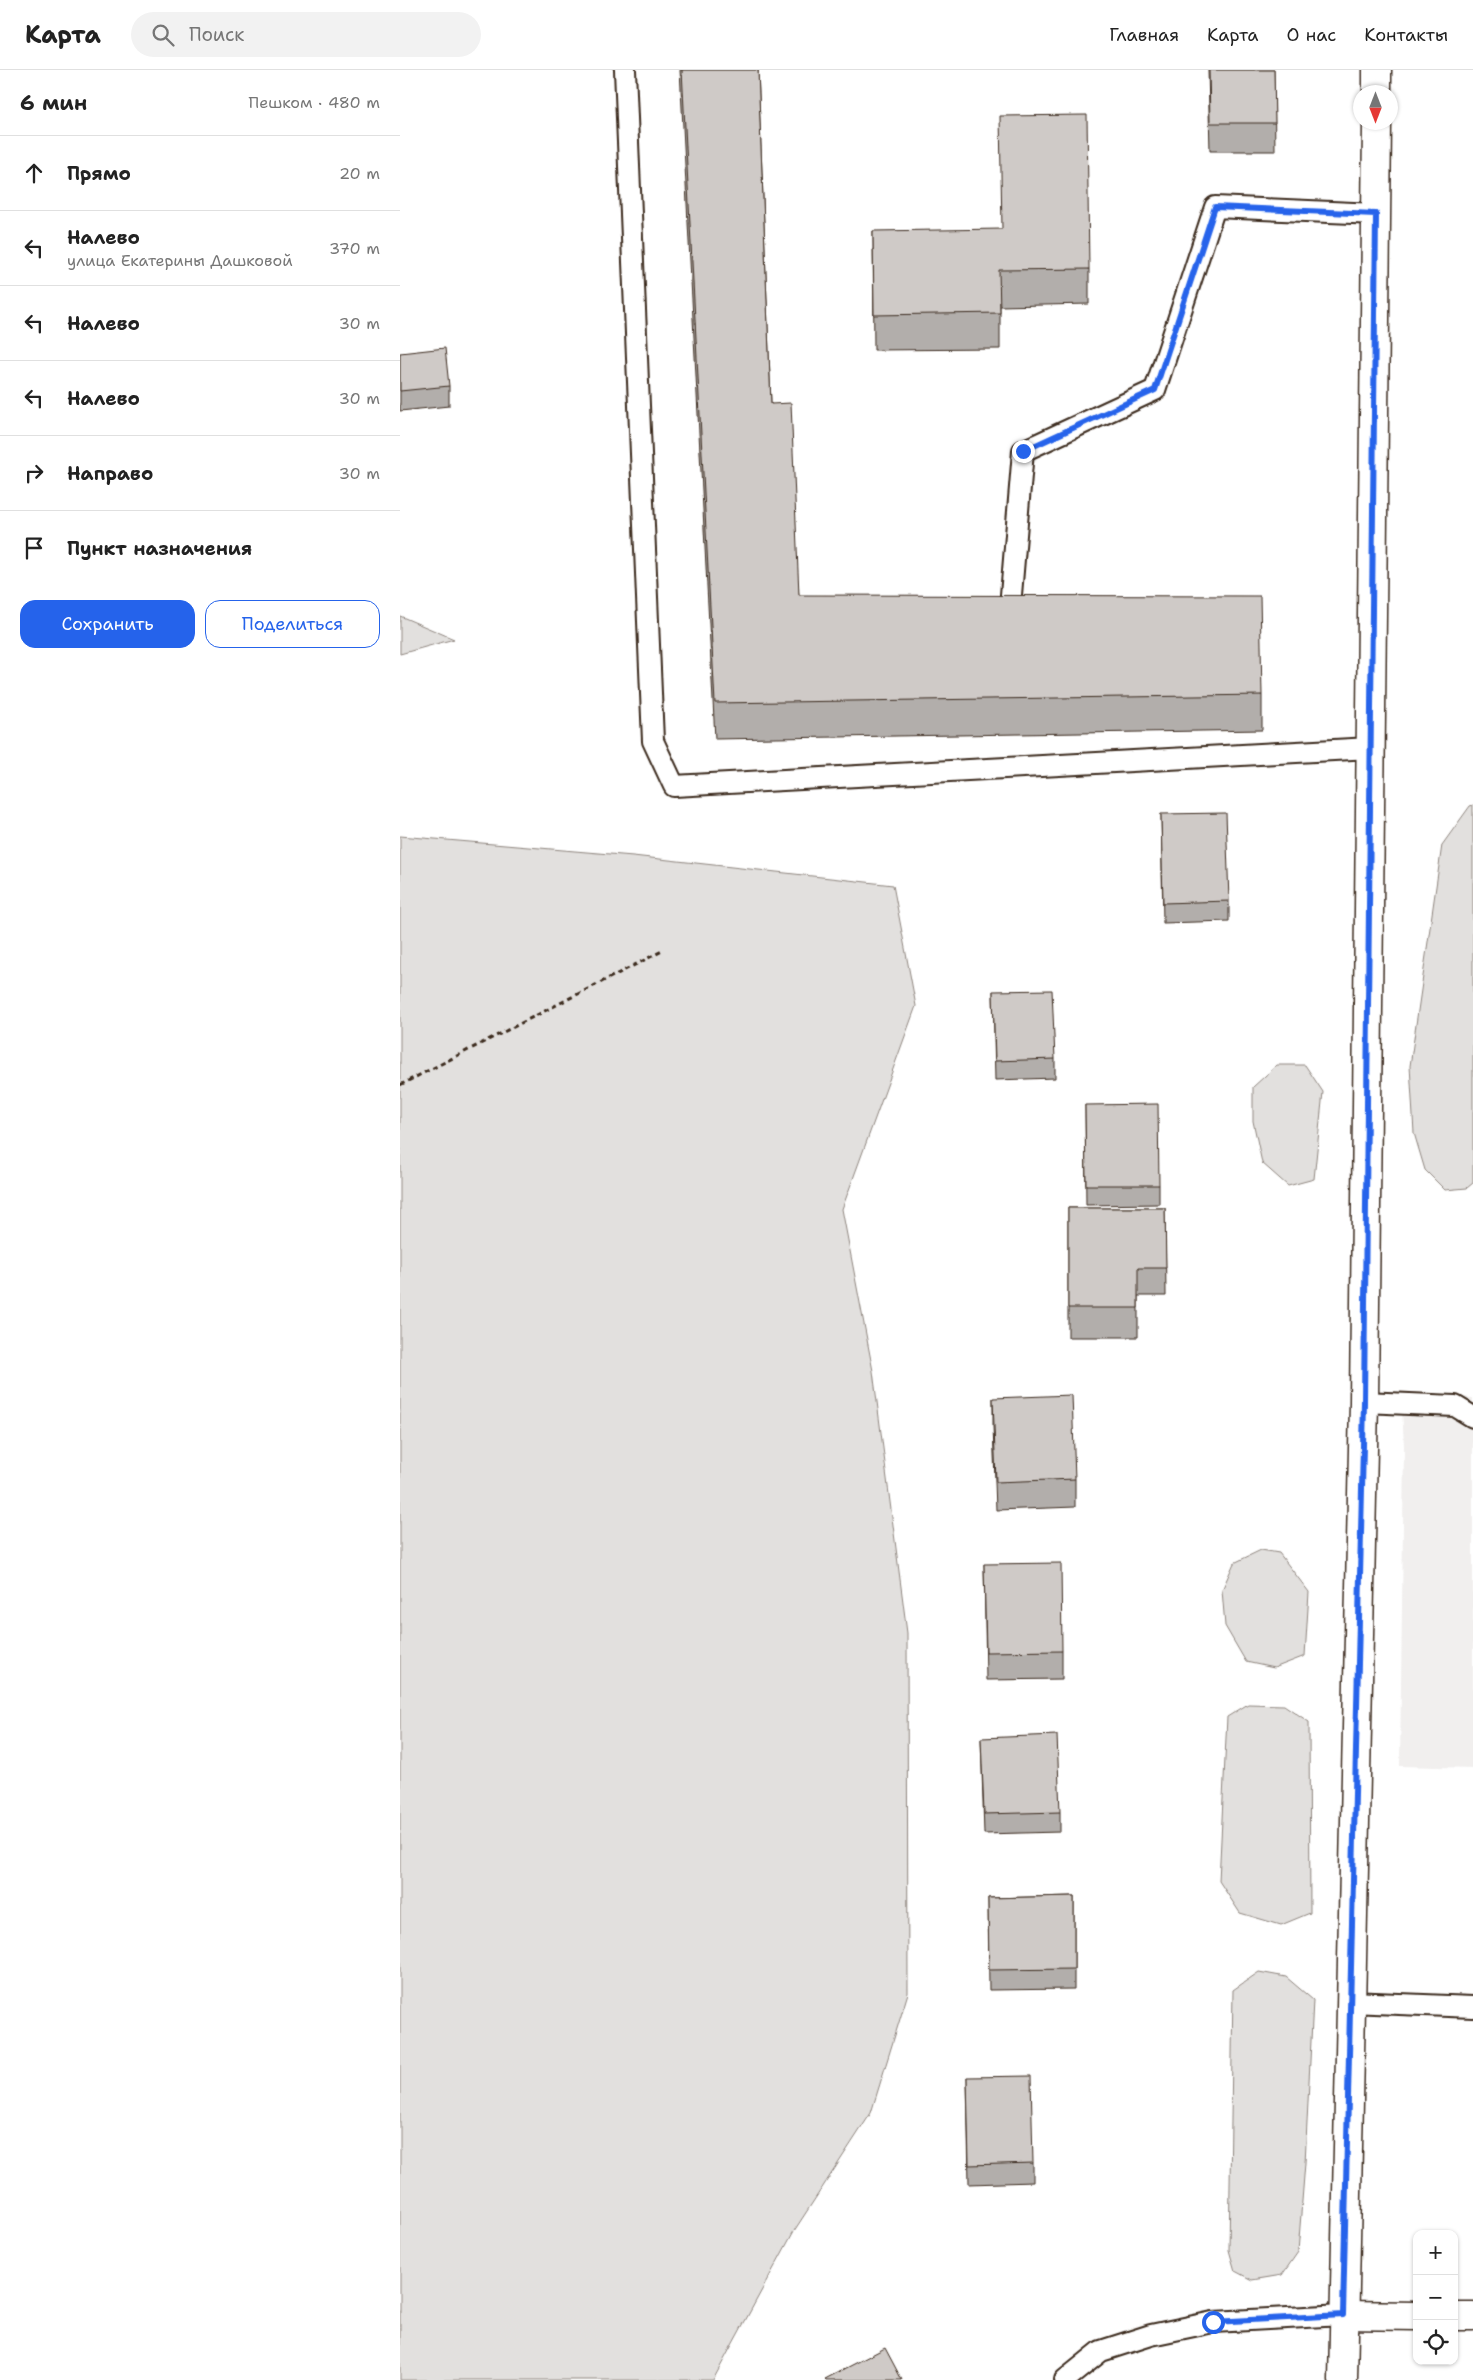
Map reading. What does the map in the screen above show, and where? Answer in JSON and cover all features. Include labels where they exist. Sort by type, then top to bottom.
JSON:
[{"type":"street","points":[[1377,70],[1377,85]]},
{"type":"street","points":[[1342,2380],[1364,1402],[1377,130]]},
{"type":"street","points":[[1343,2315],[1413,2316]]},
{"type":"street","points":[[1458,2316],[1473,2316]]},
{"type":"lane","points":[[626,70],[652,741],[674,786],[1371,748]]},
{"type":"lane","points":[[1011,595],[1023,451],[1155,390],[1215,207],[1376,214]]},
{"type":"lane","points":[[1364,1402],[1455,1406],[1473,1417]]},
{"type":"lane","points":[[1350,2002],[1473,2007]]},
{"type":"lane","points":[[1065,2380],[1101,2350],[1151,2335],[1213,2322],[1343,2315]]},
{"type":"path","points":[[400,1085],[662,951]]},
{"type":"shaded area","points":[[400,616],[454,639],[400,654]]},
{"type":"shaded area","points":[[1473,805],[1473,1183],[1467,1188],[1445,1190],[1425,1170],[1414,1133],[1410,1066],[1442,845],[1470,806]]},
{"type":"shaded area","points":[[400,836],[633,856],[893,885],[916,1006],[842,1209],[873,1371],[907,1633],[908,1993],[871,2113],[794,2231],[713,2380],[400,2380]]},
{"type":"shaded area","points":[[1277,1065],[1305,1065],[1323,1092],[1314,1179],[1288,1186],[1262,1163],[1253,1121],[1253,1087]]},
{"type":"shaded area","points":[[1401,1391],[1473,1398],[1473,1768],[1400,1766],[1404,1446]]},
{"type":"shaded area","points":[[1261,1550],[1279,1553],[1309,1592],[1305,1656],[1274,1668],[1246,1662],[1225,1626],[1222,1590],[1234,1563]]},
{"type":"shaded area","points":[[1248,1704],[1284,1705],[1309,1722],[1310,1913],[1281,1925],[1240,1913],[1219,1881],[1227,1717]]},
{"type":"shaded area","points":[[1259,1972],[1286,1977],[1313,2000],[1305,2163],[1298,2252],[1282,2275],[1252,2280],[1235,2271],[1229,2250],[1233,1990]]},
{"type":"building","points":[[682,70],[758,70],[771,404],[791,403],[799,595],[1260,596],[1262,695],[715,703]]},
{"type":"building","points":[[1209,70],[1274,70],[1275,123],[1210,123]]},
{"type":"building","points":[[1087,115],[1089,269],[999,270],[1000,313],[874,315],[873,231],[1002,229],[1000,116]]},
{"type":"building","points":[[445,348],[449,386],[400,391],[400,353]]},
{"type":"building","points":[[1226,813],[1229,901],[1163,903],[1161,814]]},
{"type":"building","points":[[1052,990],[1055,1059],[995,1061],[993,991]]},
{"type":"building","points":[[1158,1104],[1159,1185],[1086,1185],[1085,1105]]},
{"type":"building","points":[[1068,1208],[1165,1208],[1166,1268],[1138,1268],[1138,1308],[1068,1308]]},
{"type":"building","points":[[1072,1395],[1075,1479],[996,1482],[993,1398]]},
{"type":"building","points":[[1061,1563],[1062,1651],[986,1652],[984,1564]]},
{"type":"building","points":[[1057,1735],[1060,1812],[984,1814],[981,1738]]},
{"type":"building","points":[[1074,1896],[1074,1969],[989,1970],[988,1898]]},
{"type":"building","points":[[1031,2076],[1033,2163],[969,2165],[967,2077]]},
{"type":"building","points":[[885,2348],[902,2380],[825,2379]]},
{"type":"route","points":[[1023,451],[1155,390],[1215,207],[1376,214],[1364,1402],[1343,2315],[1213,2322]]}]
